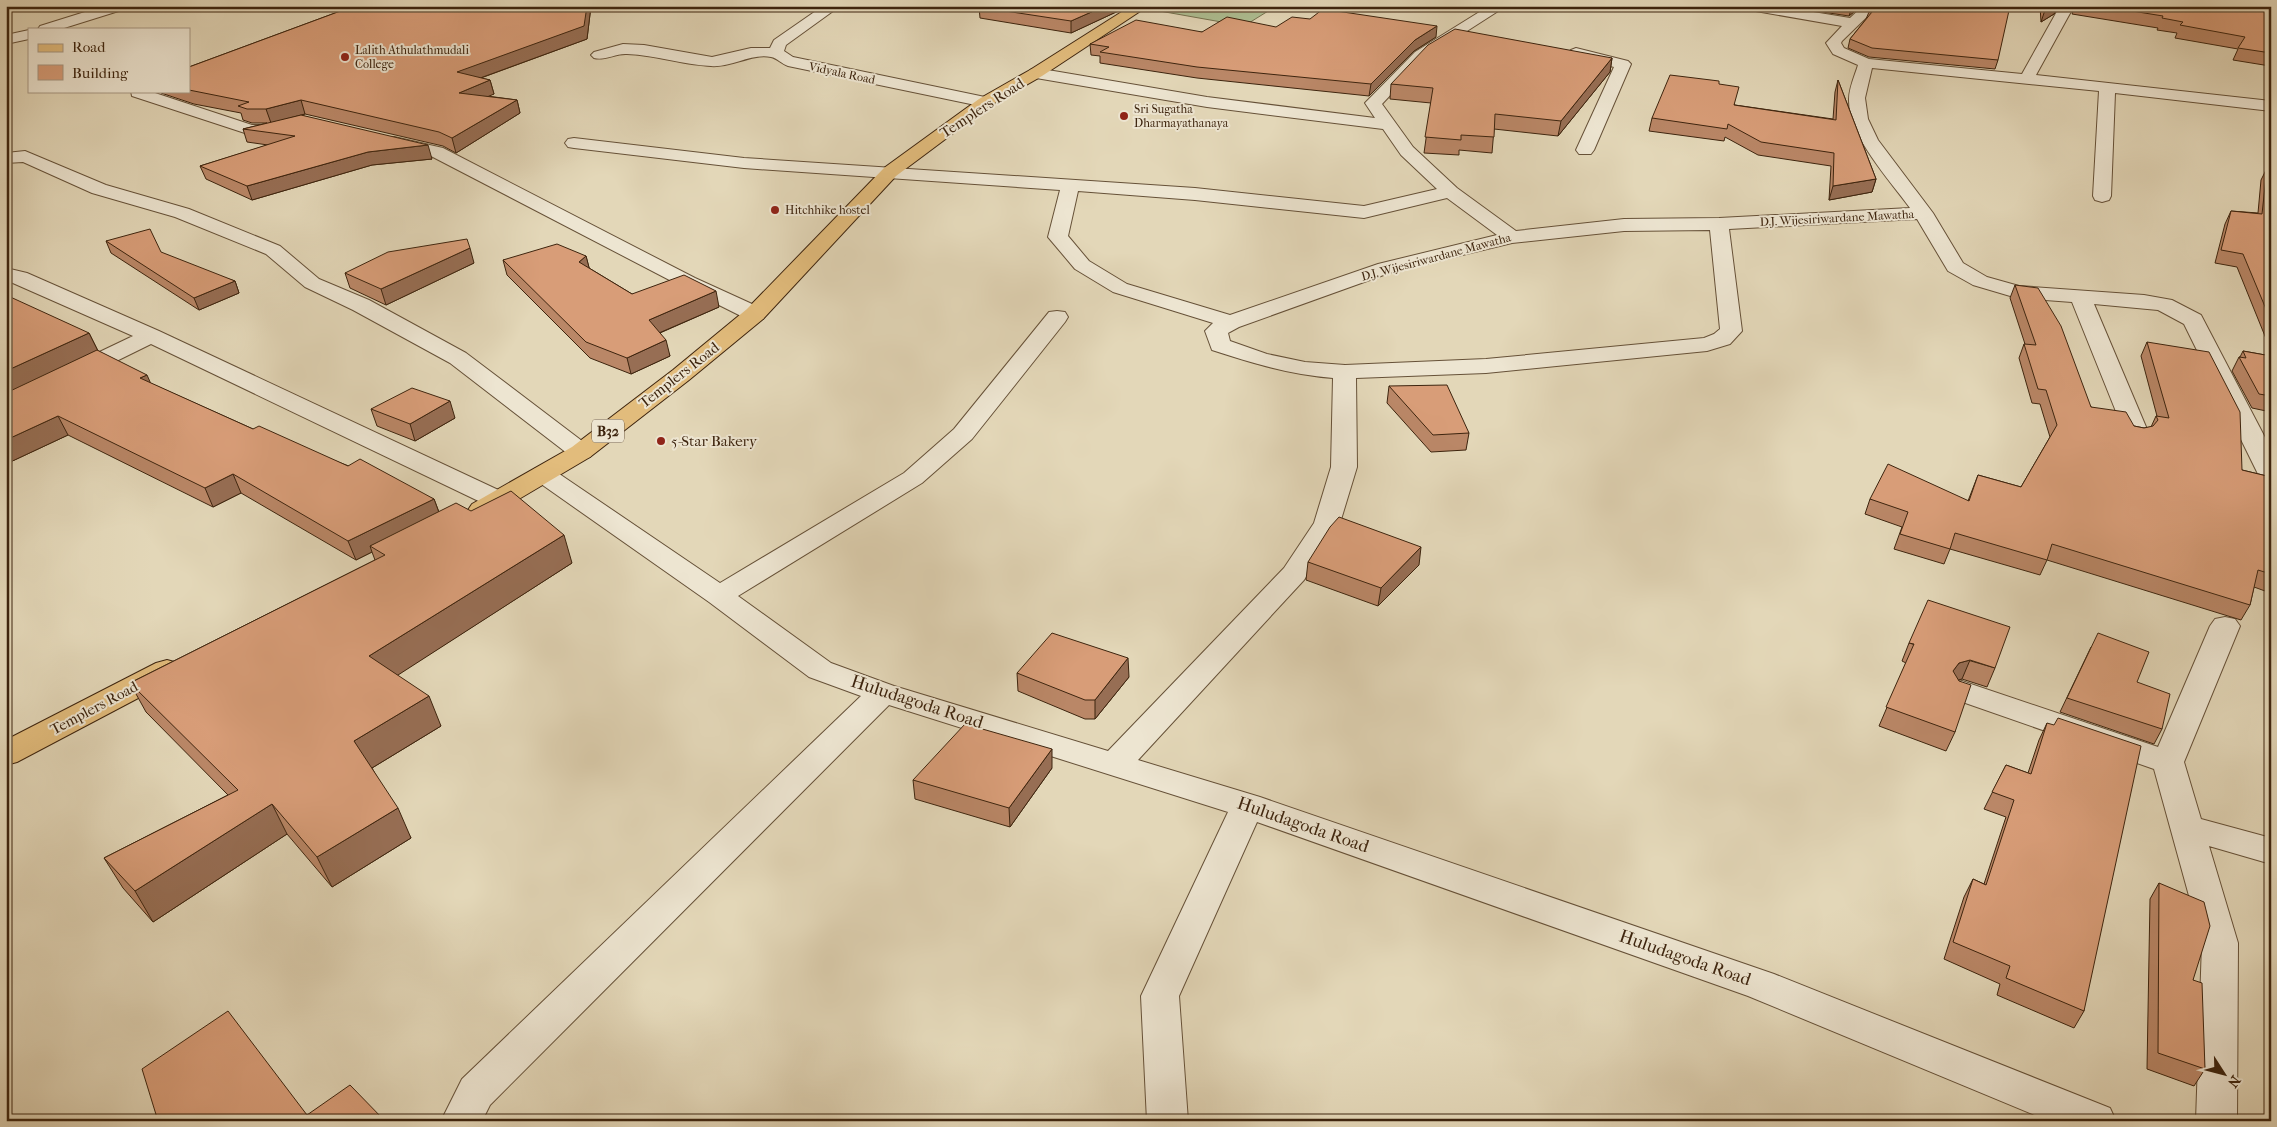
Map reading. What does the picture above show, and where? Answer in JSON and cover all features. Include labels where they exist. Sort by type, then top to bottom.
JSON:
[{"type":"main road","name":"Templers Road","points":[[464,519],[500,501],[581,452],[681,375],[755,314],[890,172],[986,102],[1036,74],[1141,6]]},
{"type":"main road","name":"Templers Road","points":[[6,754],[188,659]]},
{"type":"street","points":[[48,28],[120,6]]},
{"type":"street","points":[[599,55],[623,49],[644,50],[712,62],[733,59],[751,53],[776,52],[779,43],[833,6]]},
{"type":"street","points":[[1499,6],[1420,55],[1373,103],[1407,151],[1450,192],[1512,237]]},
{"type":"street","points":[[1750,6],[1852,23]]},
{"type":"street","points":[[1871,6],[1833,43],[1838,51],[1866,63],[2107,87],[2271,106]]},
{"type":"street","points":[[2026,80],[2067,6]]},
{"type":"street","points":[[1458,32],[1477,35]]},
{"type":"street","points":[[6,40],[28,34]]},
{"type":"street","points":[[1561,50],[1623,64],[1584,150]]},
{"type":"street","name":"Vidyala Road","points":[[776,52],[788,61],[986,102]]},
{"type":"street","name":"D.J. Wijesiriwardane Mawatha","points":[[1866,63],[1857,98],[1860,119],[1870,141],[1923,213]]},
{"type":"street","points":[[1036,74],[1207,102],[1390,125]]},
{"type":"street","points":[[2102,196],[2107,87]]},
{"type":"street","points":[[140,92],[138,93],[252,130],[272,130],[296,122]]},
{"type":"street","points":[[381,139],[438,152],[688,282],[755,314]]},
{"type":"street","points":[[574,143],[744,163],[1195,194],[1364,212],[1450,192]]},
{"type":"street","points":[[6,158],[25,156],[99,189],[182,213],[273,250],[312,283],[361,305],[458,358],[581,452]]},
{"type":"street","points":[[1070,185],[1058,237],[1082,264],[1120,288],[1231,322]]},
{"type":"street","points":[[1923,213],[1954,267],[1980,281],[2017,292],[2144,301],[2164,305],[2193,320],[2271,474]]},
{"type":"street","name":"D.J. Wijesiriwardane Mawatha","points":[[1231,322],[1385,268],[1512,237],[1564,230],[1624,226],[1719,224],[1923,213]]},
{"type":"street","points":[[1231,322],[1216,331],[1220,345],[1261,359],[1305,369],[1345,372],[1486,366],[1707,344],[1722,340],[1731,331],[1719,224]]},
{"type":"street","points":[[6,274],[20,277],[151,336],[500,501]]},
{"type":"street","points":[[2080,296],[2137,434]]},
{"type":"street","points":[[719,596],[913,478],[963,434],[1056,317]]},
{"type":"street","points":[[58,381],[151,336]]},
{"type":"street","points":[[1115,764],[1294,574],[1327,523],[1344,467],[1345,372]]},
{"type":"street","name":"Huludagoda Road","points":[[543,474],[719,596],[820,670],[883,693],[1248,806],[1761,985],[2096,1121]]},
{"type":"street","points":[[2216,1121],[2220,943],[2168,762],[2225,626]]},
{"type":"street","points":[[1962,691],[2168,762]]},
{"type":"street","points":[[462,1121],[476,1092],[883,693]]},
{"type":"street","points":[[1168,1121],[1160,996],[1248,806]]},
{"type":"street","points":[[2186,827],[2271,851]]},
{"type":"green space","points":[[1159,6],[1266,6],[1273,8],[1244,26],[1154,10]]},
{"type":"building","points":[[354,6],[587,6],[584,26],[457,72],[490,80],[459,93],[517,100],[452,138],[439,132],[301,100],[266,109],[247,109],[238,106],[249,102],[190,90],[190,67]]},
{"type":"building","points":[[1105,6],[1071,21],[979,7]]},
{"type":"building","points":[[1874,6],[2010,6],[1998,60],[1872,48],[1850,39],[1872,12],[1869,12]]},
{"type":"building","points":[[2101,6],[2271,6],[2271,53],[2238,48],[2245,37],[2180,25],[2183,22],[2162,18],[2163,16]]},
{"type":"building","points":[[1323,9],[1437,26],[1415,40],[1371,84],[1197,67],[1100,52],[1109,47],[1090,44],[1136,20],[1202,32],[1227,17],[1276,27],[1292,17],[1310,19]]},
{"type":"building","points":[[1455,29],[1612,58],[1561,121],[1495,114],[1494,137],[1461,135],[1461,140],[1425,137],[1433,88],[1391,84],[1428,45]]},
{"type":"building","points":[[1670,75],[1719,81],[1719,84],[1739,87],[1734,105],[1836,120],[1838,80],[1876,179],[1833,186],[1834,153],[1761,142],[1728,124],[1727,129],[1652,118]]},
{"type":"building","points":[[301,115],[428,145],[368,152],[247,186],[200,166],[295,136],[243,129]]},
{"type":"building","points":[[2267,168],[2271,169],[2271,321],[2243,254],[2221,250],[2231,211],[2262,214]]},
{"type":"building","points":[[150,229],[161,252],[235,281],[194,298],[106,241]]},
{"type":"building","points":[[467,239],[470,248],[381,289],[345,273],[388,252]]},
{"type":"building","points":[[557,244],[586,256],[579,262],[632,294],[684,275],[716,291],[649,320],[666,340],[627,358],[586,342],[503,260]]},
{"type":"building","points":[[2015,285],[2038,288],[2061,326],[2091,407],[2126,412],[2134,426],[2144,428],[2153,426],[2158,420],[2156,416],[2169,418],[2147,342],[2209,352],[2240,412],[2242,470],[2271,477],[2271,574],[2258,570],[2250,605],[2052,544],[2047,560],[1955,533],[1950,549],[1900,534],[1908,512],[1870,499],[1888,464],[1969,501],[1978,475],[2021,487],[2057,425],[2046,390],[2038,389],[2024,344],[2036,345]]},
{"type":"building","points":[[6,295],[89,333],[6,371]]},
{"type":"building","points":[[97,350],[147,375],[140,378],[253,429],[259,426],[348,466],[360,459],[434,499],[348,541],[233,474],[205,488],[58,416],[6,440],[6,393]]},
{"type":"building","points":[[2243,351],[2271,356],[2271,396],[2259,394],[2239,357],[2246,358]]},
{"type":"building","points":[[1447,385],[1469,433],[1433,435],[1389,386]]},
{"type":"building","points":[[412,388],[450,401],[410,424],[371,409]]},
{"type":"building","points":[[511,491],[564,535],[369,656],[429,696],[354,741],[398,808],[317,857],[272,804],[135,891],[104,858],[238,790],[130,683],[385,555],[370,546],[456,503],[471,511]]},
{"type":"building","points":[[1339,517],[1421,547],[1381,588],[1308,562],[1330,527]]},
{"type":"building","points":[[1928,600],[2010,627],[1995,668],[1970,660],[1959,663],[1953,671],[1959,681],[1971,685],[1955,732],[1886,707],[1914,644],[1909,643]]},
{"type":"building","points":[[1052,633],[1128,658],[1095,700],[1085,700],[1017,673]]},
{"type":"building","points":[[2098,633],[2149,652],[2137,682],[2170,694],[2162,729],[2067,698]]},
{"type":"building","points":[[2058,718],[2141,746],[2084,1011],[2006,978],[2010,966],[1953,942],[1973,879],[1986,885],[2014,800],[1992,792],[2006,765],[2031,774],[2047,723],[2054,725]]},
{"type":"building","points":[[965,724],[1052,749],[1009,808],[913,780]]},
{"type":"building","points":[[2159,883],[2204,902],[2210,926],[2193,980],[2202,983],[2205,1069],[2158,1053]]},
{"type":"building","points":[[228,1011],[307,1115],[350,1085],[385,1121],[158,1121],[142,1069]]},
{"type":"place","name":"Lalith Athulathmudali College","points":[[345,57]]},
{"type":"place","name":"Sri Sugatha Dharmayathanaya","points":[[1124,116]]},
{"type":"place","name":"Hitchhike hostel","points":[[775,210]]},
{"type":"place","name":"5-Star Bakery","points":[[661,441]]}]
